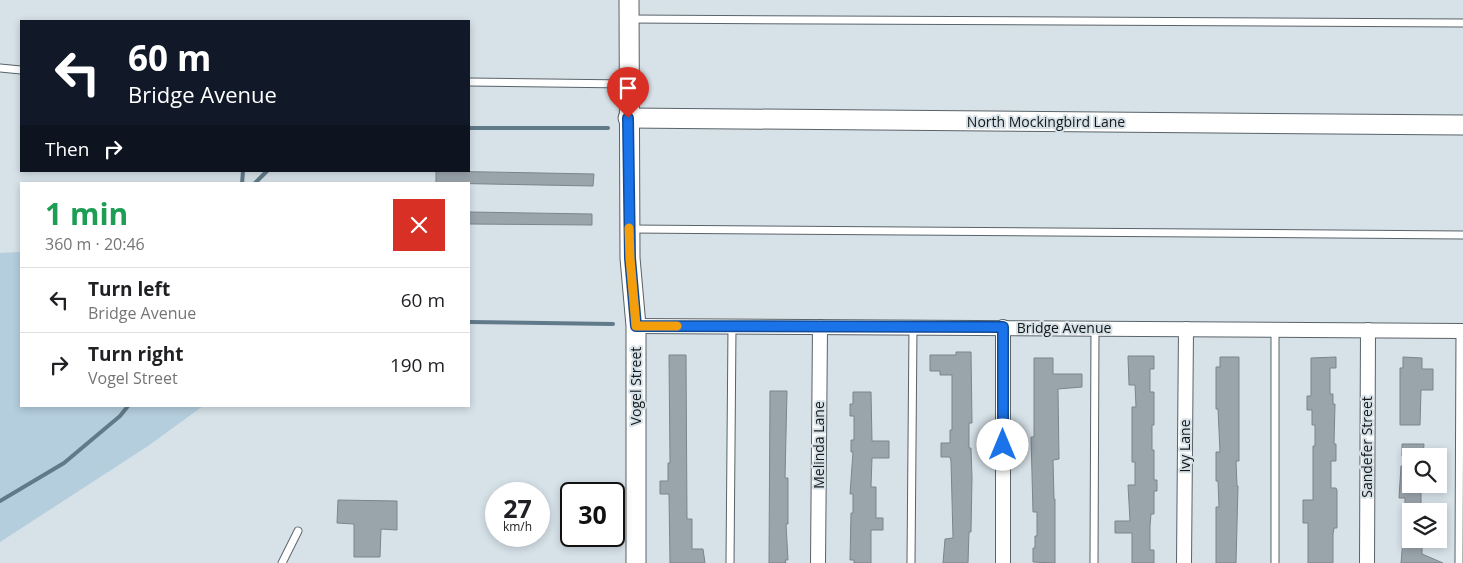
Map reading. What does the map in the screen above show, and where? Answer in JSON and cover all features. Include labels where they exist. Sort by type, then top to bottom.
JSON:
[{"type":"street","name":"Vogel Street","points":[[629,0],[630,258],[636,326],[636,563]]},
{"type":"street","name":"North Mockingbird Lane","points":[[628,118],[1463,125]]},
{"type":"street","name":"Bridge Avenue","points":[[636,326],[1461,331]]},
{"type":"street","name":"Melinda Lane","points":[[818,563],[820,327]]},
{"type":"street","points":[[1003,327],[1003,563]]},
{"type":"street","name":"Ivy Lane","points":[[1184,563],[1186,329]]},
{"type":"street","name":"Sandefer Street","points":[[1367,563],[1368,330]]},
{"type":"lane","points":[[629,19],[1463,23]]},
{"type":"lane","points":[[0,68],[20,70]]},
{"type":"lane","points":[[470,82],[629,84]]},
{"type":"lane","points":[[630,230],[1463,235]]},
{"type":"lane","points":[[730,563],[732,327]]},
{"type":"lane","points":[[911,563],[914,327]]},
{"type":"lane","points":[[1094,563],[1095,328]]},
{"type":"lane","points":[[1275,330],[1275,563]]},
{"type":"lane","points":[[1459,563],[1461,331]]},
{"type":"lane","points":[[282,563],[298,531]]},
{"type":"shaded area","points":[[20,252],[20,407],[202,407],[148,446],[0,542],[0,253]]},
{"type":"building","points":[[436,172],[594,174],[593,186],[436,182]]},
{"type":"building","points":[[470,212],[592,214],[592,225],[470,224]]},
{"type":"building","points":[[956,352],[971,352],[972,423],[969,423],[969,448],[971,448],[972,478],[971,532],[969,532],[968,563],[943,563],[945,539],[953,538],[951,461],[950,457],[941,457],[941,443],[950,443],[950,430],[952,430],[952,375],[940,375],[940,371],[930,371],[930,355],[956,355]]},
{"type":"building","points":[[669,355],[686,355],[687,519],[692,519],[692,549],[703,549],[705,563],[670,563],[669,494],[660,494],[660,481],[668,481],[668,463],[670,463]]},
{"type":"building","points":[[1128,356],[1154,356],[1154,369],[1150,369],[1150,392],[1154,392],[1152,450],[1154,450],[1154,480],[1157,480],[1157,491],[1154,491],[1154,514],[1151,514],[1150,550],[1154,550],[1154,563],[1132,563],[1132,533],[1115,533],[1115,521],[1130,521],[1128,485],[1135,485],[1135,462],[1132,462],[1132,407],[1136,407],[1135,385],[1129,385]]},
{"type":"building","points":[[1220,357],[1239,357],[1239,461],[1236,461],[1238,486],[1236,563],[1216,563],[1216,507],[1219,507],[1218,481],[1216,481],[1216,452],[1220,452],[1218,409],[1216,409],[1216,367],[1220,367]]},
{"type":"building","points":[[1336,357],[1336,368],[1330,368],[1330,394],[1333,394],[1333,404],[1335,404],[1334,444],[1336,444],[1336,461],[1331,461],[1331,488],[1336,488],[1337,490],[1337,528],[1334,528],[1333,534],[1333,563],[1308,563],[1308,523],[1303,523],[1303,500],[1313,500],[1315,425],[1312,425],[1312,410],[1307,410],[1307,396],[1311,396],[1311,358]]},
{"type":"building","points":[[1403,357],[1422,358],[1422,369],[1433,369],[1433,390],[1421,390],[1420,425],[1400,425],[1400,368],[1403,368]]},
{"type":"building","points":[[1034,358],[1053,358],[1053,374],[1082,374],[1082,387],[1058,389],[1059,459],[1053,460],[1055,563],[1033,562],[1033,548],[1035,548],[1035,536],[1037,536],[1037,512],[1033,512],[1031,437],[1034,437]]},
{"type":"building","points":[[770,391],[787,391],[785,478],[788,478],[788,524],[786,524],[788,560],[785,560],[786,563],[769,563]]},
{"type":"building","points":[[853,392],[871,392],[872,441],[889,441],[889,458],[872,458],[871,487],[876,487],[876,518],[883,518],[883,530],[871,530],[871,563],[854,563],[854,560],[850,560],[851,513],[853,513],[853,494],[850,494],[853,452],[851,452],[851,440],[854,440],[854,416],[850,416],[850,404],[853,404]]},
{"type":"building","points":[[1402,444],[1424,444],[1424,448],[1402,448]]},
{"type":"building","points":[[1402,466],[1402,493],[1421,493],[1421,503],[1405,503],[1405,498],[1399,498]]},
{"type":"building","points":[[338,500],[397,501],[397,530],[381,529],[380,557],[354,557],[354,524],[337,523]]},
{"type":"building","points":[[1402,548],[1422,548],[1422,554],[1443,563],[1401,563]]},
{"type":"waterway","points":[[470,128],[608,128]]},
{"type":"waterway","points":[[242,182],[243,172]]},
{"type":"waterway","points":[[256,182],[266,172]]},
{"type":"waterway","points":[[470,322],[613,324]]},
{"type":"waterway","points":[[0,501],[64,463],[120,416],[127,407]]},
{"type":"slow traffic","points":[[629,228],[636,326],[677,326]]},
{"type":"route","points":[[628,118],[630,258],[636,326],[1003,327],[1003,445]]}]
